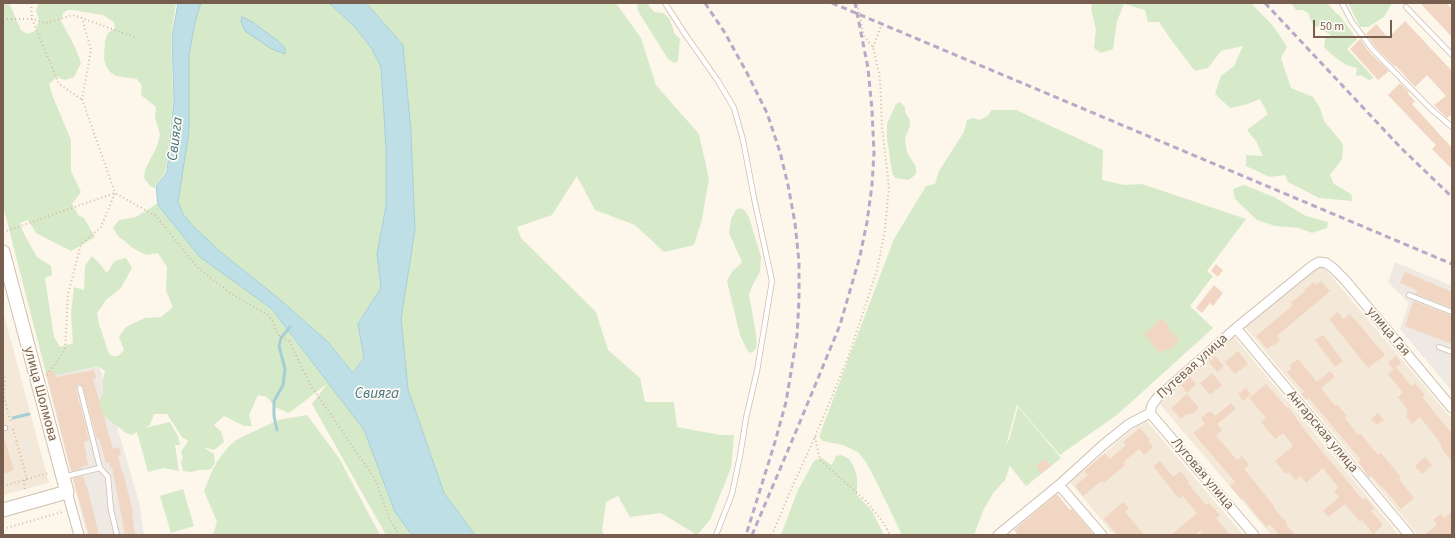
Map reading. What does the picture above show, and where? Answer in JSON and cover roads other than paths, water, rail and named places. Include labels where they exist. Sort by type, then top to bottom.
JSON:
[{"type":"street","name":"улица Шолмова","points":[[3,254],[79,535]]},
{"type":"street","name":"Путевая улица","points":[[998,535],[1059,485],[1103,445],[1129,424],[1150,413],[1152,405],[1158,397],[1236,328],[1312,266],[1319,262]]},
{"type":"street","name":"улица Гая","points":[[1319,262],[1334,268],[1345,280],[1452,408]]},
{"type":"street","name":"Ангарская улица","points":[[1236,328],[1409,535]]},
{"type":"street","name":"Луговая улица","points":[[1150,413],[1254,535]]},
{"type":"street","points":[[1059,485],[1102,535]]},
{"type":"street","points":[[3,510],[67,492]]},
{"type":"lane","points":[[664,3],[718,80],[734,108],[743,140],[772,281],[757,371],[746,418],[732,494],[716,535]]},
{"type":"lane","points":[[1342,3],[1352,22],[1373,50],[1431,109],[1452,126]]},
{"type":"lane","points":[[1406,7],[1452,55]]},
{"type":"lane","points":[[1409,294],[1452,312]]},
{"type":"lane","points":[[1439,347],[1452,352]]},
{"type":"lane","points":[[80,388],[100,468],[108,477],[111,510],[117,535]]},
{"type":"lane","points":[[62,473],[100,468]]},
{"type":"water","name":"Свияга","points":[[178,3],[201,3],[196,18],[189,54],[189,132],[178,202],[183,214],[192,225],[223,254],[277,297],[328,342],[353,373],[364,358],[358,324],[381,288],[377,254],[386,206],[386,148],[381,67],[372,49],[355,27],[329,3],[366,3],[403,45],[411,132],[415,230],[401,319],[408,389],[444,493],[475,535],[412,535],[395,512],[364,430],[272,309],[200,257],[158,205],[156,186],[167,172],[174,100],[172,36]]},
{"type":"water","points":[[242,17],[251,21],[278,41],[285,48],[285,54],[270,48],[245,31],[241,21]]},
{"type":"waterway","points":[[277,430],[274,416],[274,401],[283,385],[285,369],[279,346],[281,338],[290,327]]},
{"type":"waterway","points":[[13,418],[29,414]]},
{"type":"railway","points":[[705,3],[725,33],[767,113],[780,152],[788,185],[795,223],[799,262],[797,336],[786,402],[746,535]]},
{"type":"railway","points":[[832,3],[1452,264]]},
{"type":"railway","points":[[752,535],[840,325],[860,256],[867,222],[872,185],[874,153],[872,110],[868,68],[855,3]]},
{"type":"railway","points":[[1265,3],[1401,148],[1452,197]]}]
